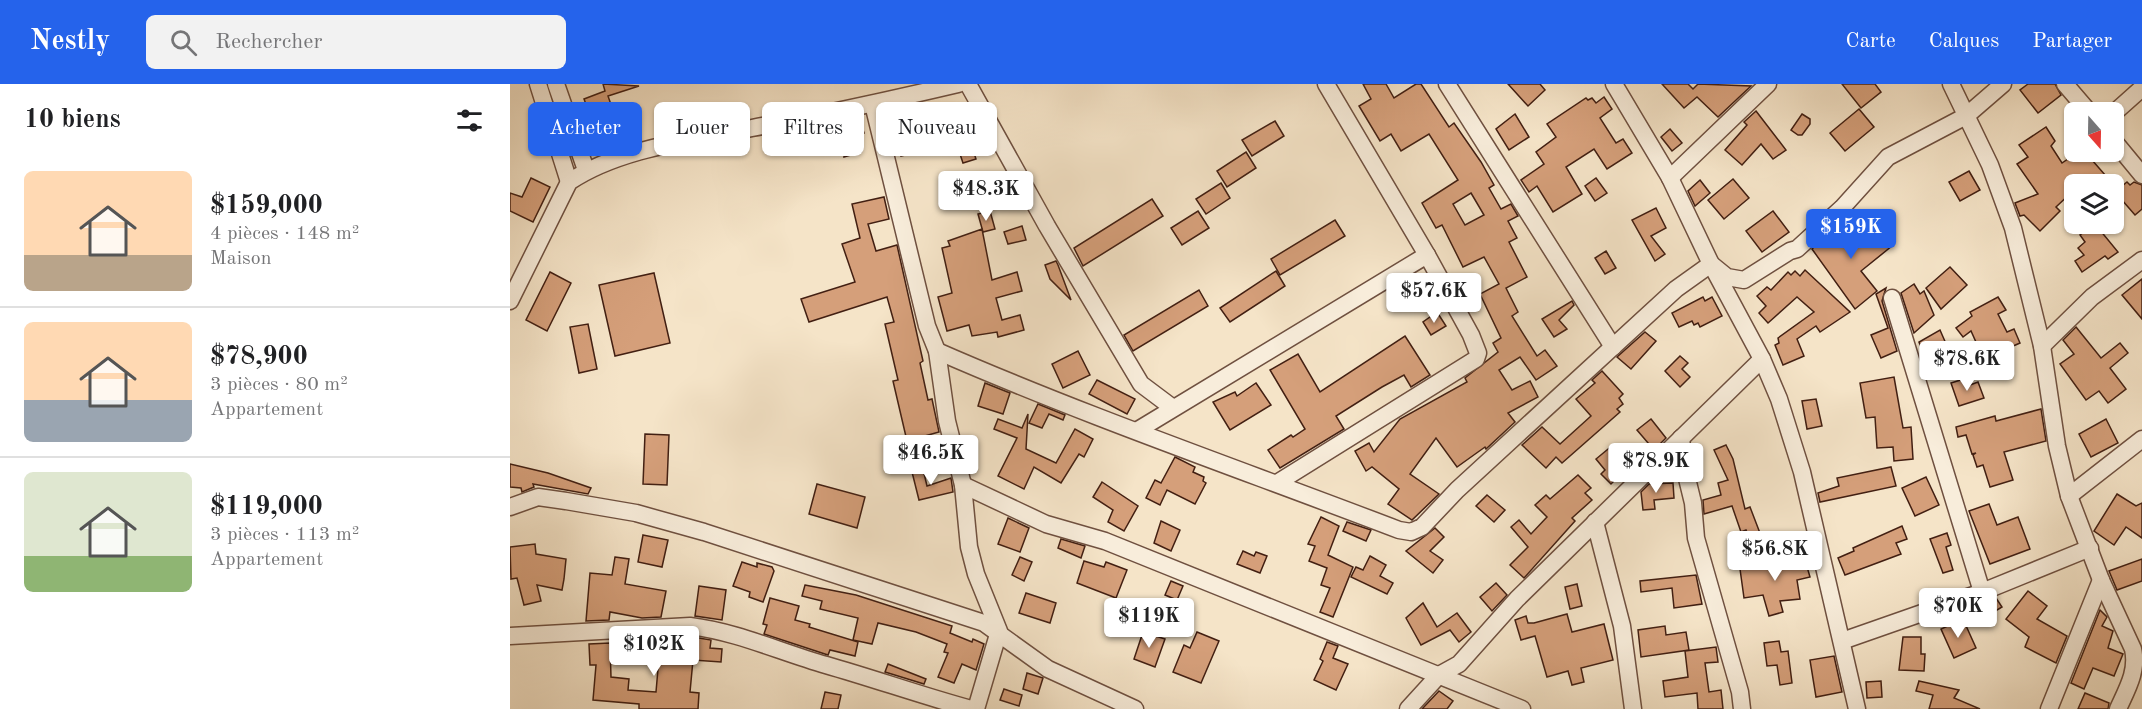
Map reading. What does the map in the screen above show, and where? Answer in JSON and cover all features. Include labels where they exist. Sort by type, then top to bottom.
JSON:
[{"type":"street","points":[[538,84],[569,182]]},
{"type":"street","points":[[556,84],[586,170]]},
{"type":"street","points":[[510,301],[569,182],[586,170],[659,147],[873,104],[958,84]]},
{"type":"street","points":[[968,84],[1047,226],[1141,384],[1173,408]]},
{"type":"street","points":[[1277,483],[1476,359],[1478,348],[1427,255],[1326,84]]},
{"type":"street","points":[[1447,84],[1613,347]]},
{"type":"street","points":[[1614,84],[1670,178],[1711,264],[1762,358],[1793,439],[1857,709]]},
{"type":"street","points":[[1670,178],[1768,84]]},
{"type":"street","points":[[1951,84],[1990,165],[2013,228],[2042,346],[2057,446],[2069,496],[2091,548],[2101,580],[2135,658],[2132,678],[2118,709]]},
{"type":"street","points":[[1711,264],[1727,277],[1744,280],[1758,273],[1810,238],[1888,157],[1966,116],[2003,84]]},
{"type":"street","points":[[2065,84],[2080,102]]},
{"type":"street","points":[[2124,104],[2142,88]]},
{"type":"street","points":[[873,104],[927,326],[937,351],[947,421],[963,485],[969,547],[976,574],[999,631],[1010,644],[1048,669],[1135,709]]},
{"type":"street","points":[[2124,153],[2142,175]]},
{"type":"street","points":[[1137,430],[1427,255]]},
{"type":"street","points":[[2042,346],[2092,297],[2142,260]]},
{"type":"street","points":[[937,351],[1044,398],[1137,430],[1399,530],[1416,531],[1662,300],[1711,264]]},
{"type":"street","points":[[1892,298],[1982,592]]},
{"type":"street","points":[[1408,709],[1439,675],[1459,664],[1517,599],[1762,358]]},
{"type":"street","points":[[1681,438],[1684,466],[1693,503],[1696,538],[1740,692],[1742,709]]},
{"type":"street","points":[[2069,496],[2142,439]]},
{"type":"street","points":[[963,485],[1046,524],[1105,541],[1301,622],[1522,709]]},
{"type":"street","points":[[510,507],[538,497],[636,513],[704,532],[984,622],[999,631]]},
{"type":"street","points":[[1594,522],[1622,626],[1633,709]]},
{"type":"street","points":[[1842,641],[1982,592],[2091,548]]},
{"type":"street","points":[[2049,709],[2101,580]]},
{"type":"street","points":[[510,636],[690,626],[709,628],[974,709],[999,631]]},
{"type":"building","points":[[603,84],[639,86],[608,96],[610,102],[585,102],[584,99],[605,91]]},
{"type":"building","points":[[1363,84],[1386,84],[1394,98],[1416,84],[1421,84],[1449,127],[1454,123],[1481,162],[1494,185],[1489,188],[1501,209],[1511,204],[1518,216],[1508,221],[1517,238],[1509,242],[1527,277],[1506,288],[1518,312],[1512,316],[1537,356],[1545,350],[1557,366],[1536,380],[1520,357],[1499,370],[1512,390],[1530,381],[1538,397],[1508,413],[1515,422],[1486,449],[1485,447],[1457,467],[1436,438],[1410,474],[1439,494],[1412,520],[1388,504],[1399,489],[1372,467],[1366,471],[1355,451],[1369,443],[1374,452],[1400,419],[1467,382],[1465,378],[1498,352],[1493,343],[1501,338],[1480,294],[1499,284],[1484,257],[1463,267],[1442,225],[1436,228],[1422,203],[1458,180],[1429,134],[1401,151],[1391,134],[1380,141],[1359,106],[1371,99]],"holes":[[[1471,193],[1484,215],[1465,225],[1453,204]]]},
{"type":"building","points":[[1508,84],[1540,84],[1545,90],[1528,106]]},
{"type":"building","points":[[1662,84],[1688,84],[1693,89],[1698,84],[1751,86],[1718,117],[1697,97],[1684,108]]},
{"type":"building","points":[[1842,84],[1875,84],[1881,92],[1861,108]]},
{"type":"building","points":[[2028,84],[2055,84],[2061,95],[2038,113],[2020,90]]},
{"type":"building","points":[[1604,97],[1612,109],[1600,118],[1616,143],[1623,139],[1632,153],[1607,169],[1594,149],[1566,167],[1582,194],[1553,212],[1537,186],[1529,192],[1521,180],[1544,164],[1536,152],[1556,137],[1547,124],[1586,98],[1588,100],[1592,98],[1596,103]]},
{"type":"building","points":[[1859,109],[1874,127],[1845,151],[1830,133]]},
{"type":"building","points":[[1756,111],[1786,150],[1773,159],[1761,144],[1742,165],[1725,150],[1747,125],[1744,122]]},
{"type":"building","points":[[1515,114],[1529,137],[1509,150],[1496,129]]},
{"type":"building","points":[[1802,114],[1810,119],[1810,124],[1802,135],[1798,135],[1791,130]]},
{"type":"building","points":[[1275,121],[1284,136],[1252,156],[1242,140]]},
{"type":"building","points":[[2046,127],[2055,141],[2051,146],[2062,163],[2094,162],[2104,174],[2064,174],[2064,199],[2056,207],[2060,211],[2040,231],[2024,215],[2020,216],[2015,203],[2038,194],[2017,164],[2028,157],[2019,145]]},
{"type":"building","points":[[1670,129],[1682,143],[1672,151],[1661,137]]},
{"type":"building","points":[[1246,152],[1256,168],[1227,187],[1217,171]]},
{"type":"building","points":[[961,156],[975,156],[976,159],[963,163]]},
{"type":"building","points":[[1969,171],[1980,190],[1960,201],[1949,182]]},
{"type":"building","points":[[531,178],[550,187],[533,222],[510,211],[510,193],[522,197]]},
{"type":"building","points":[[1596,178],[1607,193],[1595,201],[1585,186]]},
{"type":"building","points":[[1733,179],[1749,198],[1724,219],[1708,200]]},
{"type":"building","points":[[1700,180],[1710,193],[1695,206],[1688,191]]},
{"type":"building","points":[[2127,182],[2130,185],[2134,182],[2142,185],[2142,209],[2135,215],[2124,202],[2124,184]]},
{"type":"building","points":[[1221,183],[1230,198],[1206,214],[1196,199]]},
{"type":"building","points":[[884,197],[889,219],[868,224],[876,251],[897,245],[923,361],[920,363],[928,400],[932,399],[939,432],[907,441],[893,381],[898,380],[885,324],[894,322],[887,297],[809,322],[801,299],[855,282],[842,244],[860,238],[852,204]]},
{"type":"building","points":[[1152,199],[1163,216],[1083,266],[1074,248]]},
{"type":"building","points":[[1656,208],[1666,228],[1651,236],[1665,254],[1655,261],[1632,220]]},
{"type":"building","points":[[990,211],[995,229],[983,232],[978,214]]},
{"type":"building","points":[[1198,211],[1209,228],[1182,245],[1171,228]]},
{"type":"building","points":[[1773,211],[1789,232],[1762,252],[1746,231]]},
{"type":"building","points":[[1335,220],[1345,236],[1280,275],[1271,259]]},
{"type":"building","points":[[1849,221],[1860,242],[1877,227],[1892,246],[1861,271],[1877,291],[1855,309],[1812,249],[1834,229]]},
{"type":"building","points":[[1022,226],[1026,240],[1008,244],[1004,232]]},
{"type":"building","points":[[982,229],[992,280],[1017,272],[1022,291],[996,298],[1002,320],[1020,315],[1024,330],[998,337],[997,332],[972,336],[969,325],[947,331],[938,297],[952,293],[942,248],[950,246],[948,241]]},
{"type":"building","points":[[2103,234],[2118,252],[2108,259],[2105,256],[2082,272],[2075,261],[2084,255],[2078,248],[2085,242],[2080,235]]},
{"type":"building","points":[[1606,251],[1616,268],[1605,274],[1595,258]]},
{"type":"building","points":[[1056,261],[1071,300],[1050,279],[1045,265]]},
{"type":"building","points":[[1950,267],[1967,285],[1941,309],[1926,288]]},
{"type":"building","points":[[1805,270],[1850,312],[1820,332],[1816,326],[1797,339],[1804,356],[1783,365],[1775,345],[1779,343],[1778,338],[1814,312],[1797,297],[1768,323],[1759,313],[1766,306],[1757,296],[1767,287],[1771,290],[1788,272],[1791,275],[1795,271],[1800,276]]},
{"type":"building","points":[[1276,271],[1285,286],[1230,322],[1220,308]]},
{"type":"building","points":[[550,272],[571,283],[547,331],[526,320]]},
{"type":"building","points":[[654,273],[670,343],[615,356],[599,285]]},
{"type":"building","points":[[2142,279],[2142,319],[2122,295]]},
{"type":"building","points":[[1914,284],[1920,294],[1924,291],[1934,315],[1914,333],[1901,293]]},
{"type":"building","points":[[1886,288],[1882,301],[1897,351],[1881,358],[1871,335],[1888,328],[1876,294]]},
{"type":"building","points":[[1199,290],[1208,306],[1133,351],[1124,335]]},
{"type":"building","points":[[1703,297],[1705,301],[1712,297],[1722,316],[1700,327],[1698,323],[1694,325],[1692,321],[1679,327],[1672,313]]},
{"type":"building","points":[[1998,297],[2006,310],[1998,314],[2007,332],[2014,329],[2020,343],[1995,354],[1992,346],[1980,351],[1971,331],[1963,337],[1956,328],[1972,316],[1970,312]]},
{"type":"building","points":[[1572,301],[1574,305],[1559,320],[1567,329],[1554,337],[1542,319]]},
{"type":"building","points":[[1437,312],[1446,326],[1431,335],[1423,322]]},
{"type":"building","points":[[588,324],[597,369],[579,373],[570,327]]},
{"type":"building","points":[[2076,327],[2101,358],[2120,343],[2128,353],[2110,368],[2126,389],[2108,403],[2099,391],[2086,400],[2060,364],[2074,354],[2063,340]]},
{"type":"building","points":[[1940,330],[1947,346],[1924,355],[1919,342]]},
{"type":"building","points":[[1645,332],[1656,341],[1631,369],[1617,357]]},
{"type":"building","points":[[1405,336],[1430,375],[1411,387],[1404,375],[1382,387],[1336,416],[1344,429],[1280,468],[1268,450],[1305,429],[1270,370],[1298,354],[1320,392]]},
{"type":"building","points":[[1078,351],[1090,375],[1063,388],[1052,364]]},
{"type":"building","points":[[1680,356],[1688,363],[1682,369],[1690,377],[1680,387],[1665,371]]},
{"type":"building","points":[[1602,371],[1623,394],[1619,398],[1623,404],[1617,409],[1620,412],[1562,463],[1556,457],[1546,468],[1522,445],[1542,427],[1560,444],[1591,416],[1576,399],[1595,383],[1592,380]]},
{"type":"building","points":[[1894,377],[1903,428],[1911,427],[1913,459],[1894,461],[1893,447],[1877,448],[1875,417],[1866,418],[1860,383]]},
{"type":"building","points":[[1967,378],[1970,385],[1978,382],[1984,398],[1959,406],[1951,383]]},
{"type":"building","points":[[1097,380],[1135,399],[1127,414],[1089,394]]},
{"type":"building","points":[[985,383],[1010,393],[1003,414],[978,406]]},
{"type":"building","points":[[1256,383],[1271,405],[1230,430],[1213,402],[1235,392],[1237,396]]},
{"type":"building","points":[[1816,399],[1822,426],[1807,429],[1802,401]]},
{"type":"building","points":[[1038,404],[1065,415],[1063,420],[1049,414],[1042,428],[1029,423]]},
{"type":"building","points":[[2041,409],[2046,441],[2004,452],[2013,480],[1990,487],[1983,465],[1977,467],[1973,455],[1976,453],[1972,454],[1966,435],[1958,437],[1956,427],[1995,416],[1996,421]]},
{"type":"building","points":[[1028,414],[1026,449],[1056,463],[1075,429],[1093,439],[1084,457],[1079,454],[1061,483],[1034,467],[1024,489],[998,476],[1017,438],[994,429],[998,419],[1022,428]]},
{"type":"building","points":[[1651,419],[1666,438],[1654,450],[1637,430]]},
{"type":"building","points":[[2106,419],[2118,443],[2091,457],[2079,434]]},
{"type":"building","points":[[645,434],[669,435],[667,485],[643,484]]},
{"type":"building","points":[[1613,445],[1631,464],[1611,484],[1601,474],[1605,470],[1596,459]]},
{"type":"building","points":[[1726,445],[1733,459],[1745,509],[1750,507],[1763,541],[1752,545],[1746,530],[1741,532],[1732,506],[1704,514],[1703,500],[1721,495],[1718,483],[1728,480],[1714,450]]},
{"type":"building","points":[[1175,457],[1195,467],[1193,472],[1204,477],[1203,481],[1206,483],[1195,504],[1167,490],[1160,505],[1146,498],[1155,480],[1161,483]]},
{"type":"building","points":[[510,464],[548,473],[591,488],[588,494],[533,484],[534,487],[522,492],[521,488],[510,487]]},
{"type":"building","points":[[1891,467],[1896,486],[1820,502],[1818,493],[1839,486],[1837,478]]},
{"type":"building","points":[[923,469],[927,486],[951,478],[953,492],[919,500],[912,472]]},
{"type":"building","points":[[1578,475],[1591,488],[1585,493],[1592,500],[1572,518],[1575,521],[1524,578],[1510,565],[1528,547],[1511,527],[1519,520],[1531,534],[1547,517],[1535,505],[1546,495],[1550,499]]},
{"type":"building","points":[[1926,477],[1939,505],[1915,516],[1902,488]]},
{"type":"building","points":[[1102,482],[1138,506],[1124,531],[1108,522],[1113,510],[1093,497]]},
{"type":"building","points":[[1673,483],[1674,498],[1654,500],[1655,509],[1643,510],[1641,492],[1649,484]]},
{"type":"building","points":[[817,484],[865,497],[857,528],[809,514]]},
{"type":"building","points":[[2117,494],[2136,506],[2142,503],[2142,538],[2126,527],[2114,545],[2094,531]]},
{"type":"building","points":[[1487,495],[1505,510],[1494,522],[1476,506]]},
{"type":"building","points":[[1989,504],[1997,525],[2018,517],[2030,549],[1990,564],[1969,511]]},
{"type":"building","points":[[1321,517],[1339,526],[1328,555],[1353,567],[1333,617],[1320,612],[1330,588],[1321,585],[1327,568],[1309,561],[1315,546],[1308,544]]},
{"type":"building","points":[[1008,518],[1029,528],[1020,552],[998,544]]},
{"type":"building","points":[[1161,521],[1180,530],[1171,551],[1154,543]]},
{"type":"building","points":[[1347,522],[1371,530],[1366,541],[1343,531]]},
{"type":"building","points":[[1902,526],[1907,539],[1896,543],[1901,554],[1845,575],[1838,558],[1854,551],[1853,548]]},
{"type":"building","points":[[1435,528],[1444,537],[1430,551],[1443,560],[1433,573],[1406,551]]},
{"type":"building","points":[[1947,533],[1951,545],[1946,547],[1953,570],[1943,573],[1930,539]]},
{"type":"building","points":[[643,535],[668,540],[662,567],[638,562]]},
{"type":"building","points":[[1061,539],[1085,546],[1081,558],[1058,548]]},
{"type":"building","points":[[535,544],[536,554],[566,559],[564,579],[562,590],[537,585],[541,601],[524,605],[517,578],[511,579],[510,547]]},
{"type":"building","points":[[1243,551],[1254,556],[1256,552],[1267,556],[1260,573],[1237,564]]},
{"type":"building","points":[[1803,553],[1810,577],[1797,580],[1800,599],[1780,601],[1783,612],[1769,616],[1763,595],[1744,598],[1740,569],[1780,563],[1779,560]]},
{"type":"building","points":[[1370,556],[1386,565],[1380,576],[1393,583],[1387,594],[1351,577],[1356,567],[1363,570]]},
{"type":"building","points":[[615,557],[629,559],[625,584],[666,591],[661,617],[642,618],[610,612],[609,620],[586,621],[590,573],[612,575]]},
{"type":"building","points":[[1020,557],[1032,562],[1024,581],[1012,575]]},
{"type":"building","points":[[2142,559],[2142,581],[2117,590],[2109,571]]},
{"type":"building","points":[[1084,561],[1104,567],[1106,562],[1127,570],[1116,598],[1077,583]]},
{"type":"building","points":[[742,562],[757,567],[757,563],[772,567],[774,571],[763,602],[749,597],[750,592],[733,586]]},
{"type":"building","points":[[1696,575],[1702,604],[1674,608],[1672,588],[1641,592],[1640,581]]},
{"type":"building","points":[[1171,581],[1183,586],[1177,600],[1165,595]]},
{"type":"building","points":[[1496,583],[1507,595],[1492,611],[1480,597]]},
{"type":"building","points":[[1577,584],[1582,606],[1570,609],[1565,587]]},
{"type":"building","points":[[805,585],[856,595],[952,626],[950,633],[984,644],[976,670],[962,664],[954,683],[938,677],[948,653],[944,652],[947,644],[916,632],[878,623],[872,644],[853,640],[858,618],[820,609],[822,601],[802,596]]},
{"type":"building","points":[[699,586],[726,590],[722,620],[695,616]]},
{"type":"building","points":[[2028,591],[2047,606],[2037,619],[2067,636],[2056,663],[2025,647],[2029,637],[2006,619]]},
{"type":"building","points":[[1026,593],[1056,603],[1050,623],[1019,613]]},
{"type":"building","points":[[770,598],[799,606],[795,620],[810,624],[809,627],[858,642],[855,656],[830,650],[828,655],[764,634],[767,625],[763,624]]},
{"type":"building","points":[[1996,598],[2002,607],[1989,615],[1982,603]]},
{"type":"building","points":[[1423,603],[1437,627],[1457,613],[1471,632],[1459,642],[1450,630],[1421,645],[1406,618]]},
{"type":"building","points":[[2100,610],[2107,617],[2102,626],[2113,631],[2108,648],[2123,654],[2114,676],[2093,668],[2084,689],[2071,683]]},
{"type":"building","points":[[1567,614],[1572,632],[1604,624],[1613,660],[1581,668],[1584,682],[1572,685],[1568,671],[1547,677],[1535,636],[1521,640],[1515,620],[1526,616],[1528,623],[1534,623]]},
{"type":"building","points":[[1963,619],[1976,648],[1954,658],[1941,629]]},
{"type":"building","points":[[1665,626],[1666,635],[1686,632],[1689,650],[1641,657],[1638,630]]},
{"type":"building","points":[[1143,632],[1165,639],[1155,667],[1134,659]]},
{"type":"building","points":[[1197,632],[1219,641],[1201,683],[1173,672],[1184,645],[1190,648]]},
{"type":"building","points":[[693,637],[711,640],[710,648],[722,649],[721,662],[693,660],[690,692],[699,693],[698,709],[639,709],[639,704],[593,700],[596,665],[590,665],[589,644],[610,643],[611,677],[629,679],[628,690],[656,692],[660,646],[693,649]]},
{"type":"building","points":[[1903,637],[1921,637],[1921,654],[1925,654],[1924,671],[1899,670]]},
{"type":"building","points":[[1779,641],[1781,652],[1788,651],[1792,683],[1780,685],[1777,665],[1767,666],[1764,643]]},
{"type":"building","points":[[1327,642],[1338,646],[1333,658],[1348,664],[1336,690],[1314,680],[1323,661],[1320,659]]},
{"type":"building","points":[[1716,647],[1718,662],[1705,663],[1709,692],[1721,690],[1723,709],[1698,709],[1697,693],[1665,697],[1663,681],[1688,677],[1685,651]]},
{"type":"building","points":[[1834,656],[1842,692],[1816,697],[1810,660]]},
{"type":"building","points":[[888,664],[926,679],[924,684],[885,672]]},
{"type":"building","points":[[1027,673],[1043,678],[1038,694],[1023,689]]},
{"type":"building","points":[[1881,681],[1882,697],[1867,698],[1866,682]]},
{"type":"building","points":[[1919,681],[1959,690],[1954,698],[1980,709],[1929,709],[1933,695],[1916,691]]},
{"type":"building","points":[[1004,689],[1022,695],[1019,706],[1000,700]]},
{"type":"building","points":[[1439,691],[1453,701],[1447,709],[1422,709]]},
{"type":"building","points":[[825,692],[841,695],[838,709],[821,709]]},
{"type":"building","points":[[2085,693],[2109,703],[2108,709],[2078,709]]}]
